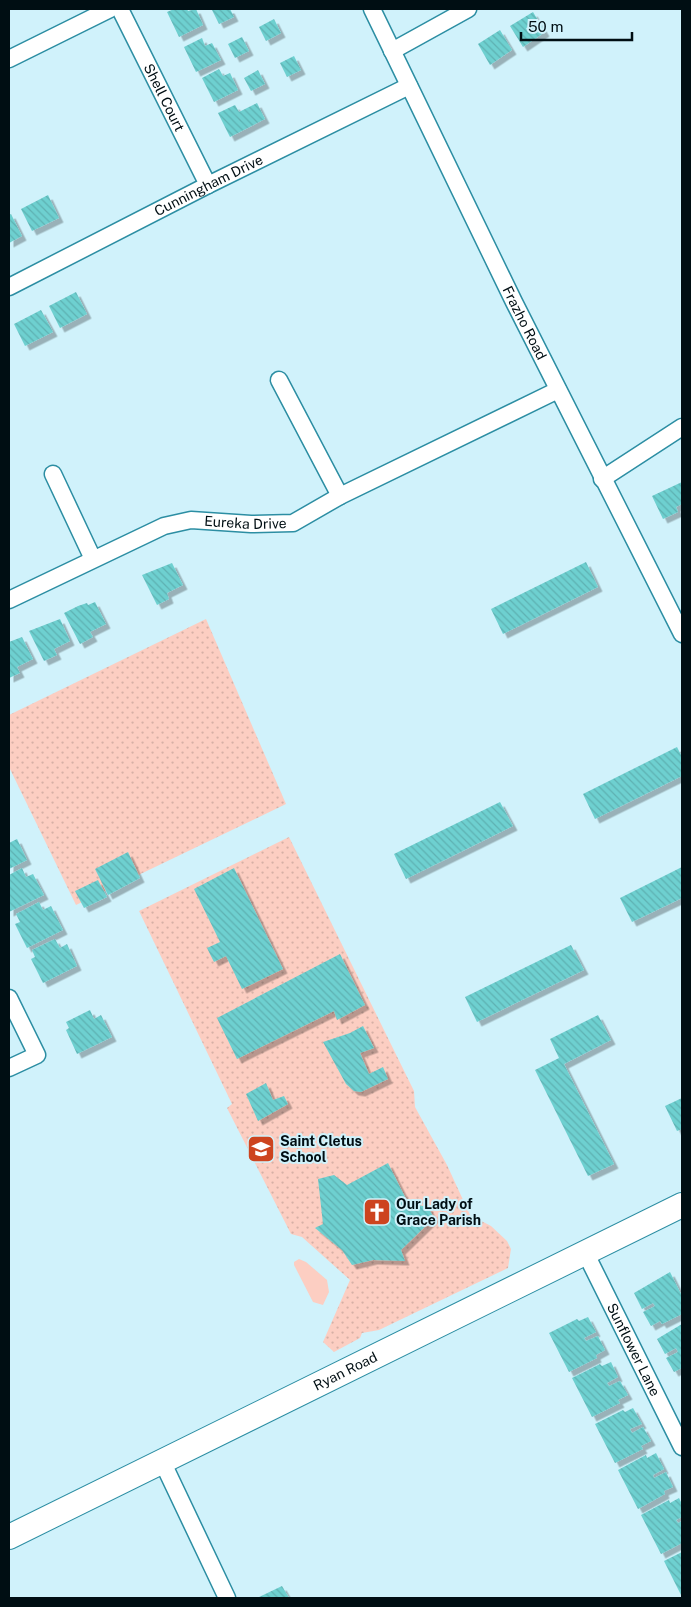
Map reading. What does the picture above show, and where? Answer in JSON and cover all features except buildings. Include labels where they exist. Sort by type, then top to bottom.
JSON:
[{"type":"main road","name":"Ryan Road","points":[[9,1537],[682,1205]]},
{"type":"street","points":[[9,59],[110,9]]},
{"type":"street","name":"Shell Court","points":[[120,9],[208,185]]},
{"type":"street","name":"Frazho Road","points":[[372,9],[602,479],[682,634]]},
{"type":"street","points":[[392,51],[468,9]]},
{"type":"street","name":"Cunningham Drive","points":[[9,287],[208,185],[409,86]]},
{"type":"street","points":[[279,380],[340,496]]},
{"type":"street","name":"Eureka Drive","points":[[9,600],[93,558],[164,526],[191,520],[251,524],[293,522],[340,496],[558,390]]},
{"type":"street","points":[[602,479],[682,426]]},
{"type":"street","points":[[53,474],[93,558]]},
{"type":"street","points":[[9,998],[37,1055],[9,1068]]},
{"type":"street","name":"Sunflower Lane","points":[[585,1252],[682,1447]]},
{"type":"street","points":[[162,1462],[227,1598]]},
{"type":"shaded area","points":[[206,619],[286,804],[76,905],[9,767],[9,715]]},
{"type":"shaded area","points":[[289,837],[414,1091],[415,1107],[447,1165],[470,1215],[491,1226],[507,1241],[511,1249],[508,1268],[379,1330],[362,1333],[360,1338],[334,1352],[323,1342],[350,1280],[302,1237],[291,1234],[227,1108],[232,1104],[139,911]]},
{"type":"shaded area","points":[[299,1259],[306,1262],[327,1280],[329,1292],[323,1305],[313,1302],[294,1265],[294,1262]]},
{"type":"place","name":"Saint Cletus School","points":[[261,1149]]},
{"type":"place","name":"Our Lady of Grace Parish","points":[[377,1212]]}]
